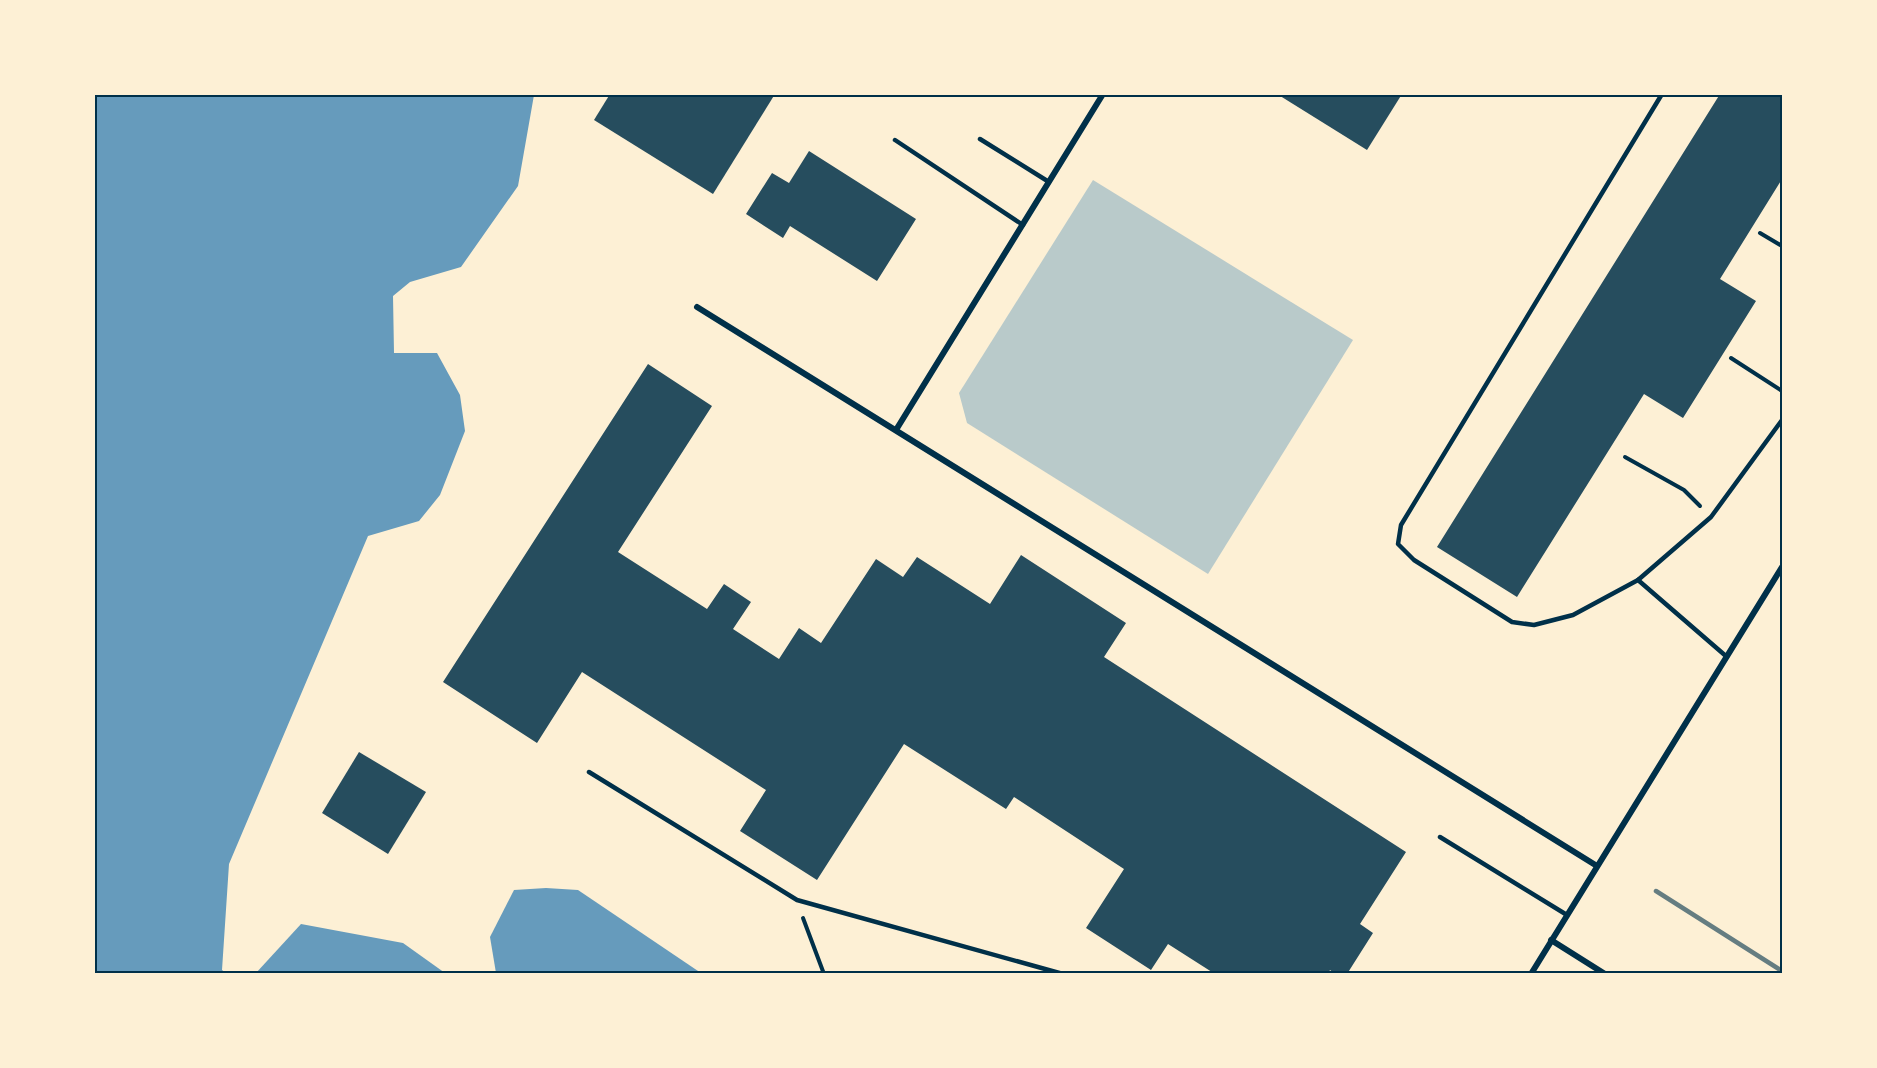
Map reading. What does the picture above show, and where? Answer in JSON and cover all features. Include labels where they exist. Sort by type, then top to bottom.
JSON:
[{"type":"street","points":[[896,430],[1103,94]]},
{"type":"street","points":[[697,307],[1597,866]]},
{"type":"street","points":[[1531,974],[1782,567]]},
{"type":"street","points":[[1551,940],[1605,974]]},
{"type":"lane","points":[[1662,94],[1401,525],[1398,544],[1414,560],[1512,622],[1534,625],[1574,615],[1638,580],[1711,517],[1782,420]]},
{"type":"lane","points":[[980,139],[1049,182]]},
{"type":"lane","points":[[896,140],[1023,225]]},
{"type":"lane","points":[[1638,580],[1727,657]]},
{"type":"lane","points":[[589,772],[797,900],[1063,974]]},
{"type":"lane","points":[[1440,837],[1567,915]]},
{"type":"path","points":[[1760,233],[1782,246]]},
{"type":"path","points":[[1731,358],[1782,391]]},
{"type":"path","points":[[1625,457],[1684,490],[1711,517]]},
{"type":"path","points":[[797,900],[824,974]]},
{"type":"shaded area","points":[[1093,180],[1353,340],[1208,574],[967,423],[959,393]]},
{"type":"water","points":[[94,95],[534,95],[518,186],[461,267],[410,282],[393,296],[394,353],[437,353],[460,395],[465,431],[440,495],[419,521],[368,536],[229,864],[222,970],[226,973],[95,973]]},
{"type":"water","points":[[546,888],[578,890],[701,973],[496,973],[490,937],[514,890]]},
{"type":"water","points":[[301,924],[403,943],[445,973],[256,973]]},
{"type":"building","points":[[610,94],[775,94],[713,194],[594,120]]},
{"type":"building","points":[[1277,94],[1402,94],[1367,150]]},
{"type":"building","points":[[1720,94],[1782,94],[1782,179],[1720,279],[1756,301],[1683,418],[1644,394],[1517,597],[1437,547]]},
{"type":"building","points":[[809,151],[916,219],[877,281],[790,226],[783,238],[746,214],[772,173],[789,183]]},
{"type":"building","points":[[648,364],[712,406],[618,552],[707,609],[724,584],[751,602],[733,629],[779,659],[799,628],[821,643],[876,559],[903,577],[917,557],[990,604],[1021,555],[1126,623],[1104,657],[1406,852],[1360,924],[1373,933],[1347,974],[1335,974],[1330,970],[1328,974],[1215,974],[1168,944],[1151,970],[1086,928],[1124,869],[1014,797],[1006,809],[904,744],[817,880],[740,831],[766,790],[582,672],[537,743],[443,682]]},
{"type":"building","points":[[359,752],[426,792],[388,854],[322,813]]},
{"type":"railway","points":[[1656,891],[1782,971]]}]
